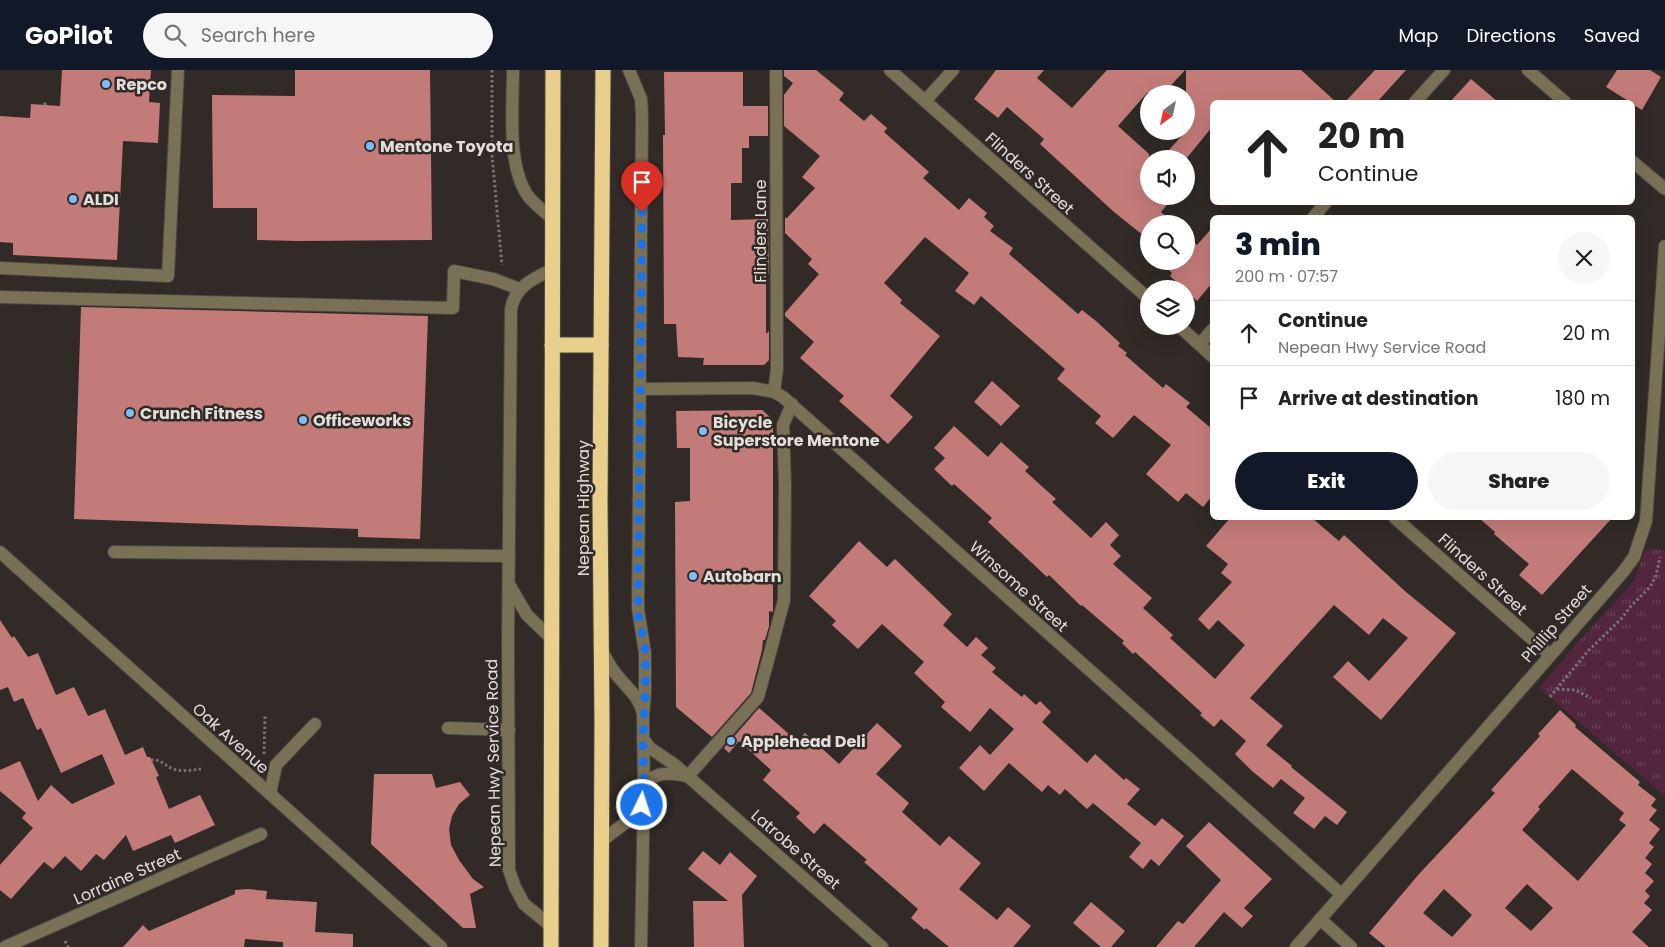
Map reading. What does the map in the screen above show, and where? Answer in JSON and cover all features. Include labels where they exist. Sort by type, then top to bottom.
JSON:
[{"type":"highway","name":"Nepean Highway","points":[[551,947],[554,70]]},
{"type":"highway","name":"Nepean Highway","points":[[601,947],[600,512],[603,70]]},
{"type":"highway","points":[[552,345],[601,345]]},
{"type":"street","points":[[0,268],[168,276],[178,70]]},
{"type":"street","points":[[513,70],[513,149],[516,169],[527,195],[554,220]]},
{"type":"street","points":[[629,70],[641,99],[642,114],[638,609],[645,653],[645,692],[643,718],[641,947]]},
{"type":"street","name":"Flinders Lane","points":[[774,392],[777,369],[776,70]]},
{"type":"street","name":"Flinders Street","points":[[890,70],[1140,291]]},
{"type":"street","points":[[925,101],[953,70]]},
{"type":"street","points":[[1417,100],[1444,70]]},
{"type":"street","points":[[1528,70],[1563,100]]},
{"type":"street","points":[[1635,164],[1665,189]]},
{"type":"street","points":[[1315,215],[1323,205]]},
{"type":"street","name":"Phillip Street","points":[[1296,947],[1623,572],[1634,557],[1646,521],[1665,246]]},
{"type":"street","points":[[0,297],[453,308],[454,271],[499,280],[520,289],[536,277],[554,269]]},
{"type":"street","name":"Nepean Hwy Service Road","points":[[520,289],[512,300],[511,310],[508,641],[509,870],[524,904],[551,926]]},
{"type":"street","points":[[1200,344],[1210,332]]},
{"type":"street","points":[[1190,335],[1210,354]]},
{"type":"street","name":"Winsome Street","points":[[641,389],[753,388],[774,392],[783,397],[1341,894]]},
{"type":"street","points":[[601,842],[633,816],[642,805],[649,780],[658,774],[671,773],[688,776],[758,697],[784,600],[785,485],[783,425],[792,404]]},
{"type":"street","name":"Flinders Street","points":[[1397,520],[1550,655]]},
{"type":"street","name":"Oak Avenue","points":[[0,552],[441,947]]},
{"type":"street","points":[[114,552],[509,556]]},
{"type":"street","points":[[509,584],[527,614],[553,640]]},
{"type":"street","points":[[601,650],[616,674],[638,701],[643,718]]},
{"type":"street","points":[[270,794],[276,765],[315,724]]},
{"type":"street","points":[[448,728],[509,730]]},
{"type":"street","name":"Latrobe Street","points":[[643,740],[650,748],[688,776],[882,947]]},
{"type":"street","name":"Lorraine Street","points":[[5,947],[261,834]]},
{"type":"street","points":[[1320,919],[1352,947]]},
{"type":"path","points":[[492,70],[492,155],[502,269],[499,280]]},
{"type":"path","points":[[1550,697],[1588,651],[1621,619],[1650,586],[1656,576],[1660,557]]},
{"type":"path","points":[[1557,689],[1575,690],[1591,698]]},
{"type":"path","points":[[264,754],[265,716]]},
{"type":"path","points":[[151,760],[157,759],[178,770],[201,769]]},
{"type":"path","points":[[65,940],[68,947]]},
{"type":"green space","points":[[1646,549],[1665,550],[1665,796],[1539,688],[1634,581]]},
{"type":"building","name":"ALDI","points":[[62,70],[151,70],[149,102],[160,103],[158,143],[123,141],[117,260],[13,255],[13,243],[0,242],[0,116],[30,118],[31,104],[60,106]]},
{"type":"building","points":[[295,70],[430,70],[432,240],[257,240],[257,208],[213,208],[212,95],[295,96]]},
{"type":"building","points":[[784,70],[816,70],[844,93],[839,100],[864,121],[871,114],[887,128],[884,132],[929,172],[923,178],[959,210],[969,198],[987,213],[984,217],[994,226],[990,231],[1013,248],[1009,254],[1078,314],[1082,310],[1096,321],[1120,343],[1118,346],[1127,353],[1125,355],[1163,388],[1166,384],[1190,403],[1186,407],[1210,427],[1210,498],[1203,507],[1186,493],[1178,502],[1146,474],[1171,445],[1134,415],[1113,438],[1095,423],[1101,416],[1057,379],[1065,369],[981,296],[974,305],[955,291],[969,273],[925,237],[884,283],[902,300],[900,303],[940,336],[890,396],[913,417],[888,444],[839,401],[844,396],[800,358],[814,342],[785,316],[785,313],[819,274],[808,264],[812,259],[785,233],[785,218],[815,188],[802,177],[820,156],[784,126],[784,95],[793,83],[784,76]]},
{"type":"building","points":[[996,70],[1044,70],[1037,78],[1072,108],[1107,70],[1185,70],[1171,85],[1140,85],[1140,101],[1118,126],[1145,150],[1140,150],[1140,205],[1167,205],[1161,212],[1164,215],[1140,215],[1140,233],[1114,212],[1040,144],[1044,139],[1007,107],[998,118],[974,99]]},
{"type":"building","points":[[1186,70],[1301,70],[1334,100],[1210,100],[1210,129],[1193,150],[1169,150],[1178,140],[1195,140],[1195,85],[1186,85]]},
{"type":"building","points":[[1375,70],[1406,70],[1379,100],[1347,100]]},
{"type":"building","points":[[1617,70],[1650,70],[1661,77],[1642,110],[1635,106],[1635,100],[1627,100],[1606,87]]},
{"type":"building","points":[[664,72],[743,72],[743,106],[768,106],[768,136],[749,136],[749,148],[742,148],[742,183],[731,183],[731,220],[768,219],[769,274],[766,273],[766,334],[769,331],[769,360],[764,365],[703,365],[704,358],[678,357],[676,324],[664,324]]},
{"type":"building","points":[[1471,79],[1496,100],[1452,100]]},
{"type":"building","points":[[1210,230],[1210,285],[1197,301],[1195,299],[1195,280],[1174,280],[1170,276],[1172,273],[1169,270],[1195,270],[1195,243],[1197,245]]},
{"type":"building","points":[[81,307],[428,316],[420,539],[358,537],[358,529],[74,519]]},
{"type":"building","points":[[992,381],[1020,406],[1001,426],[974,402]]},
{"type":"building","points":[[762,410],[773,420],[773,612],[769,611],[769,626],[765,640],[763,640],[751,693],[712,737],[676,707],[675,502],[690,501],[690,448],[677,448],[676,411]]},
{"type":"building","points":[[954,426],[988,457],[1001,442],[1029,467],[1025,471],[1056,499],[1052,502],[1091,538],[1106,522],[1119,535],[1110,545],[1121,556],[1113,564],[1152,598],[1143,608],[1173,635],[1170,638],[1215,679],[1245,645],[1218,620],[1209,630],[1198,619],[1232,582],[1221,573],[1228,564],[1206,546],[1228,520],[1314,520],[1339,541],[1344,535],[1406,592],[1456,633],[1381,720],[1333,677],[1348,661],[1369,681],[1408,638],[1383,618],[1369,635],[1334,605],[1250,698],[1283,726],[1266,745],[1347,812],[1337,825],[1325,816],[1314,829],[1293,813],[1305,798],[1281,779],[1273,788],[1252,771],[1235,754],[1246,741],[1221,719],[1214,727],[1200,715],[1202,713],[1135,652],[1133,654],[1122,643],[1124,641],[1081,606],[1049,575],[1047,577],[988,522],[992,518],[934,469],[945,458],[934,448]]},
{"type":"building","points":[[1481,520],[1610,520],[1542,595],[1519,575],[1529,564],[1494,534],[1495,532]]},
{"type":"building","points":[[859,541],[887,567],[895,559],[952,614],[943,625],[967,647],[976,637],[988,648],[981,655],[996,668],[992,672],[1022,697],[1024,694],[1036,705],[1040,701],[1051,712],[1042,722],[1087,763],[1095,754],[1124,780],[1126,778],[1140,789],[1127,804],[1155,826],[1162,818],[1184,836],[1159,866],[1151,859],[1143,869],[1129,857],[1141,843],[1093,803],[1087,809],[1065,789],[1060,795],[1048,785],[1042,792],[1009,763],[984,791],[959,768],[980,745],[990,755],[1014,729],[990,708],[970,732],[941,707],[945,702],[914,673],[924,662],[882,624],[858,649],[832,625],[836,621],[809,596]]},
{"type":"building","points":[[0,620],[12,638],[14,636],[28,657],[38,653],[56,695],[74,687],[88,716],[105,709],[125,755],[143,747],[159,776],[156,777],[169,809],[200,795],[215,825],[175,843],[171,835],[133,851],[126,835],[104,860],[96,854],[81,871],[65,856],[53,869],[44,862],[11,899],[0,890],[0,865],[33,828],[22,818],[26,813],[0,791],[0,770],[20,761],[38,801],[51,785],[72,804],[115,784],[102,754],[61,773],[41,728],[37,730],[23,698],[14,702],[8,687],[0,690]]},
{"type":"building","points":[[759,708],[797,741],[805,733],[839,764],[877,723],[902,746],[876,774],[909,803],[902,812],[940,846],[949,836],[981,863],[959,889],[997,920],[1008,907],[1031,926],[1013,947],[949,947],[911,918],[918,909],[864,862],[867,860],[824,823],[814,834],[796,817],[800,813],[763,780],[771,770],[739,741],[729,753],[724,748]]},
{"type":"building","points":[[1560,710],[1576,725],[1575,727],[1640,782],[1638,785],[1656,799],[1651,806],[1657,810],[1649,820],[1660,829],[1649,843],[1654,847],[1645,858],[1652,864],[1645,873],[1654,881],[1645,891],[1650,896],[1644,903],[1652,910],[1632,932],[1649,947],[1386,947],[1369,933],[1419,874],[1495,793],[1491,790],[1540,736],[1538,734]],"holes":[[[1572,769],[1624,813],[1619,820],[1626,825],[1578,881],[1522,830],[1540,809],[1538,807]],[[1527,884],[1553,908],[1531,931],[1505,908]],[[1444,889],[1472,915],[1452,937],[1423,913]]]},
{"type":"building","points":[[374,774],[432,774],[436,788],[460,782],[470,795],[459,804],[452,816],[449,829],[451,845],[459,860],[473,879],[484,887],[470,894],[476,928],[463,928],[371,844]]},
{"type":"building","points":[[1209,822],[1272,879],[1244,908],[1253,916],[1242,928],[1224,912],[1194,947],[1156,947],[1178,921],[1183,924],[1221,880],[1186,846]]},
{"type":"building","points":[[703,851],[720,865],[730,852],[757,876],[742,895],[744,947],[694,947],[693,901],[728,901],[688,869]]},
{"type":"building","points":[[235,890],[267,891],[266,899],[317,902],[315,932],[353,934],[353,947],[283,947],[283,942],[245,939],[244,947],[123,947],[143,925],[149,931],[235,894]]},
{"type":"building","points":[[1091,902],[1125,931],[1111,947],[1101,947],[1073,923]]},
{"type":"place","name":"Repco","points":[[106,84]]},
{"type":"place","name":"Mentone Toyota","points":[[370,146]]},
{"type":"place","name":"ALDI","points":[[73,199]]},
{"type":"place","name":"Crunch Fitness","points":[[130,413]]},
{"type":"place","name":"Officeworks","points":[[303,420]]},
{"type":"place","name":"Bicycle Superstore Mentone","points":[[703,431]]},
{"type":"place","name":"Autobarn","points":[[693,576]]},
{"type":"place","name":"Applehead Deli","points":[[731,741]]},
{"type":"route","points":[[642,212],[638,620],[644,640],[645,665],[643,718],[644,792],[642,805]]}]
